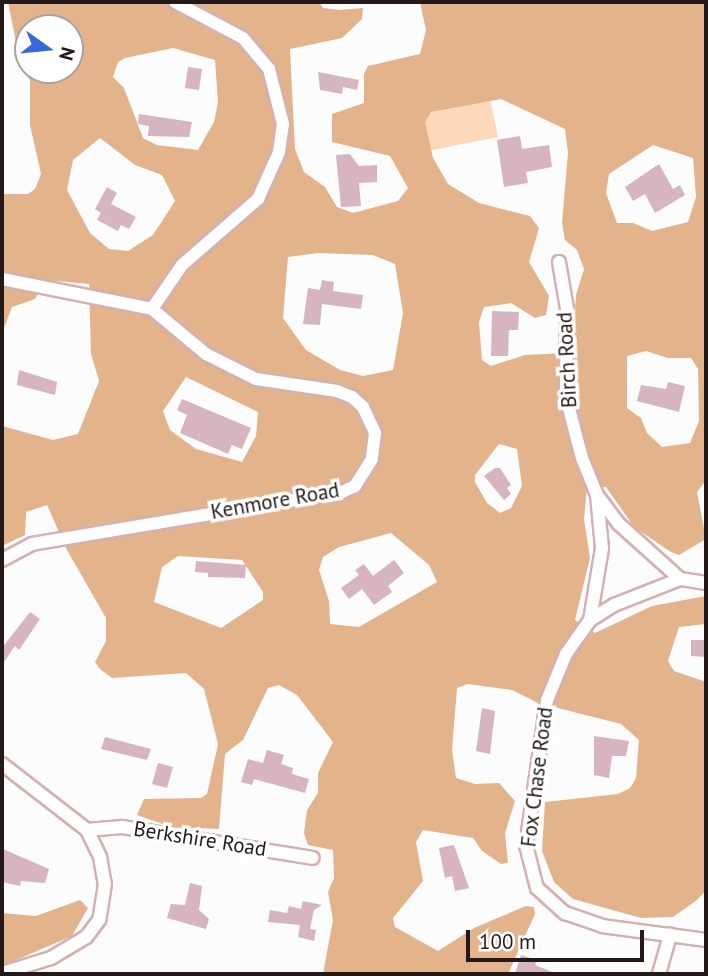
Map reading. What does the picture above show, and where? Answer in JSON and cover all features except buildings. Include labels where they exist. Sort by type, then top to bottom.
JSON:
[{"type":"street","points":[[152,309],[182,265],[258,199],[279,152],[283,124],[269,69],[243,38],[175,2]]},
{"type":"street","name":"Birch Road","points":[[559,262],[567,309],[566,397],[597,495],[602,548],[590,620]]},
{"type":"street","name":"Kenmore Road","points":[[2,278],[152,309],[206,354],[256,379],[352,397],[363,408],[375,433],[372,459],[355,486],[342,492],[32,544],[2,561]]},
{"type":"street","name":"Birch Road","points":[[597,495],[638,544],[680,579]]},
{"type":"street","name":"Fox Chase Road","points":[[706,583],[680,579],[635,594],[590,620],[550,687],[527,831],[527,859],[537,888],[565,913],[602,926],[706,940]]},
{"type":"street","points":[[2,764],[87,830],[100,857],[105,884],[99,920],[72,948],[2,973]]},
{"type":"street","name":"Berkshire Road","points":[[87,830],[122,827],[313,858]]},
{"type":"street","points":[[659,974],[670,935]]},
{"type":"shaded area","points":[[8,2],[319,2],[323,8],[363,8],[362,19],[342,38],[290,49],[295,149],[304,172],[325,187],[337,207],[353,213],[398,201],[408,188],[390,156],[332,142],[332,114],[364,103],[364,74],[368,66],[420,54],[426,30],[420,2],[706,2],[706,480],[697,492],[706,539],[679,555],[671,552],[634,527],[606,487],[587,487],[584,519],[590,558],[575,620],[595,633],[652,606],[706,596],[706,624],[679,627],[668,661],[674,671],[706,682],[706,890],[697,900],[673,917],[641,918],[573,899],[554,882],[542,851],[545,802],[618,794],[630,788],[636,778],[639,740],[621,724],[538,703],[512,690],[468,684],[457,688],[452,750],[456,778],[475,784],[499,783],[515,801],[505,833],[508,863],[501,864],[482,851],[473,838],[423,830],[416,842],[423,881],[393,918],[395,927],[438,951],[474,928],[526,906],[534,907],[535,914],[508,974],[323,974],[333,920],[328,892],[334,878],[333,850],[308,845],[304,833],[307,810],[318,793],[318,773],[333,742],[297,695],[279,685],[268,688],[243,740],[225,754],[219,829],[171,827],[137,815],[144,799],[201,798],[207,794],[218,744],[204,689],[186,673],[112,678],[100,669],[95,662],[106,641],[106,618],[67,550],[47,505],[26,512],[25,535],[2,546],[2,426],[53,440],[78,434],[99,381],[91,354],[89,284],[46,280],[35,299],[12,307],[2,333],[2,194],[28,194],[35,189],[41,174],[30,125],[30,84],[84,84],[84,14],[14,14],[14,32]],"holes":[[[173,48],[215,60],[218,102],[214,122],[198,150],[157,145],[143,138],[124,88],[113,77],[118,62],[125,58]],[[501,99],[565,129],[568,153],[562,223],[565,240],[577,250],[584,269],[576,295],[573,339],[566,353],[525,355],[491,366],[482,360],[479,322],[484,307],[511,303],[535,318],[546,315],[549,296],[529,262],[539,228],[530,216],[479,203],[448,184],[433,158],[425,122],[431,112]],[[100,138],[135,165],[162,175],[175,201],[153,235],[128,251],[109,249],[90,233],[67,190],[73,160]],[[653,145],[693,158],[696,197],[688,222],[652,231],[633,223],[617,223],[606,193],[609,174]],[[318,253],[373,255],[395,264],[403,313],[393,370],[363,376],[340,370],[306,350],[283,318],[288,257]],[[646,351],[668,358],[691,358],[698,369],[699,421],[690,443],[662,447],[647,433],[641,418],[627,408],[627,356]],[[186,377],[258,412],[256,436],[242,462],[196,449],[170,430],[163,411]],[[499,444],[517,449],[522,486],[511,508],[500,513],[487,503],[475,482],[475,475]],[[391,533],[429,565],[437,582],[359,627],[330,624],[329,601],[319,570],[323,557],[339,547]],[[178,556],[242,560],[263,592],[263,600],[221,628],[154,602],[162,567]]]},
{"type":"shaded area","points":[[490,98],[498,137],[428,151],[421,112]]},
{"type":"shaded area","points":[[80,900],[88,908],[72,936],[2,966],[2,913],[36,916]]}]
